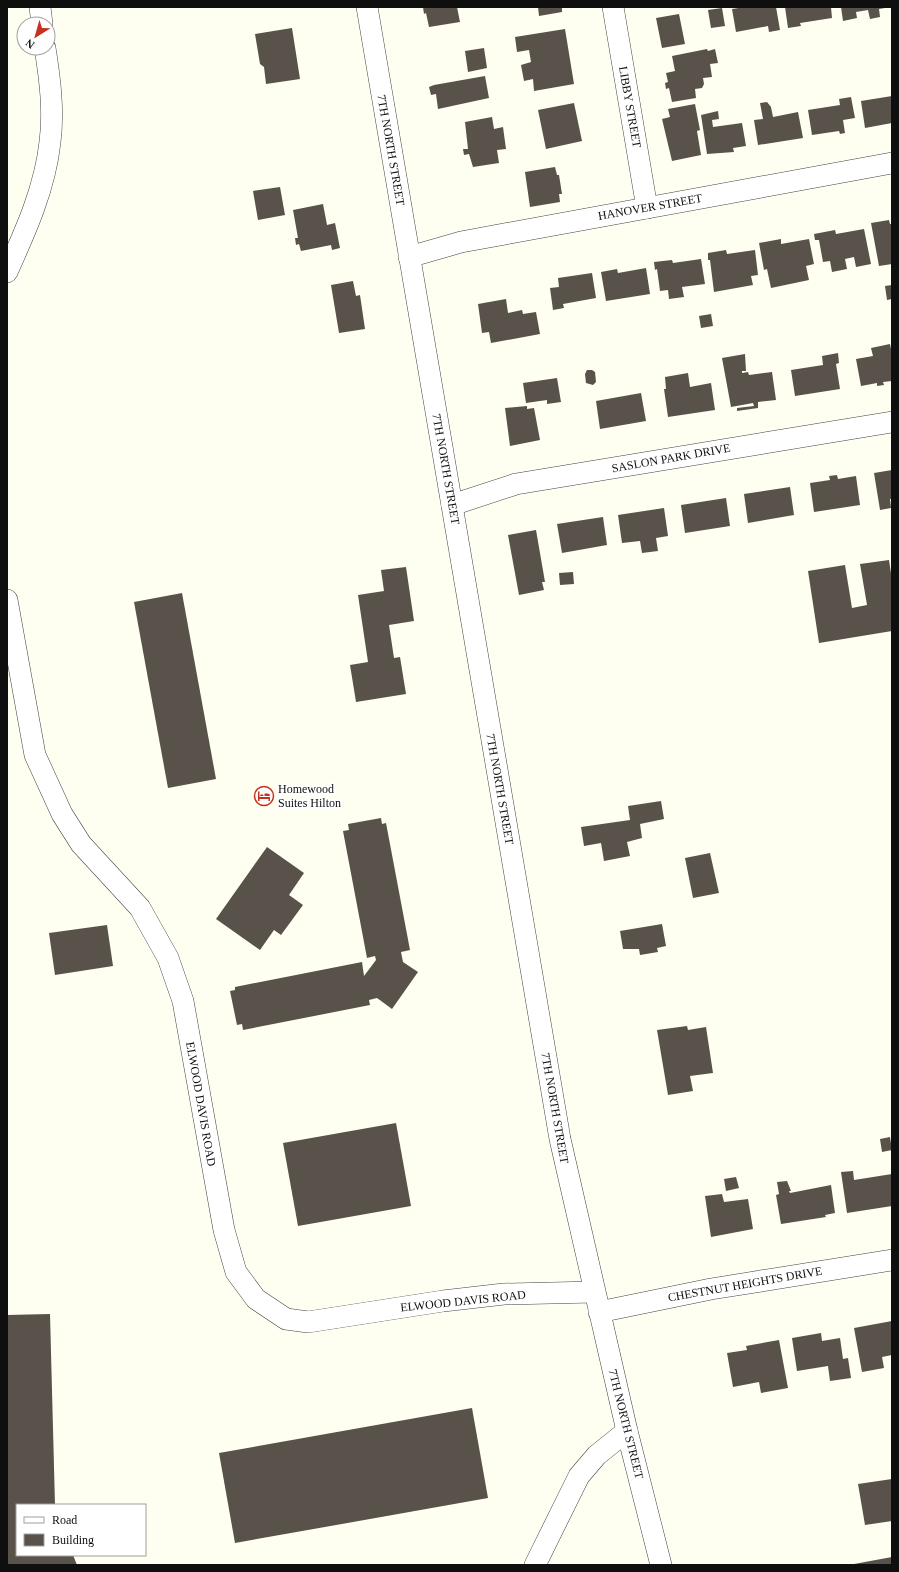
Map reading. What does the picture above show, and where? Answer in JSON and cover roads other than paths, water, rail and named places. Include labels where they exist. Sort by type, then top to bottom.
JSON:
[{"type":"street","name":"7TH NORTH STREET","points":[[366,7],[560,1139],[594,1292],[661,1565]]},
{"type":"street","name":"LIBBY STREET","points":[[613,7],[647,208]]},
{"type":"street","points":[[7,272],[38,198],[50,142],[51,86],[46,56]]},
{"type":"street","name":"HANOVER STREET","points":[[409,256],[461,242],[892,163]]},
{"type":"street","name":"SASLON PARK DRIVE","points":[[452,505],[516,484],[892,422]]},
{"type":"street","name":"ELWOOD DAVIS ROAD","points":[[7,600],[36,755],[62,814],[81,844],[140,908],[168,958],[183,1001],[224,1230],[236,1272],[256,1299],[286,1319],[308,1322],[443,1301],[504,1294],[594,1292]]},
{"type":"street","name":"CHESTNUT HEIGHTS DRIVE","points":[[599,1312],[711,1289],[892,1260]]},
{"type":"street","points":[[535,1565],[579,1476],[597,1454],[627,1431]]},
{"type":"place","name":"Homewood Suites Hilton","points":[[264,796]]}]
